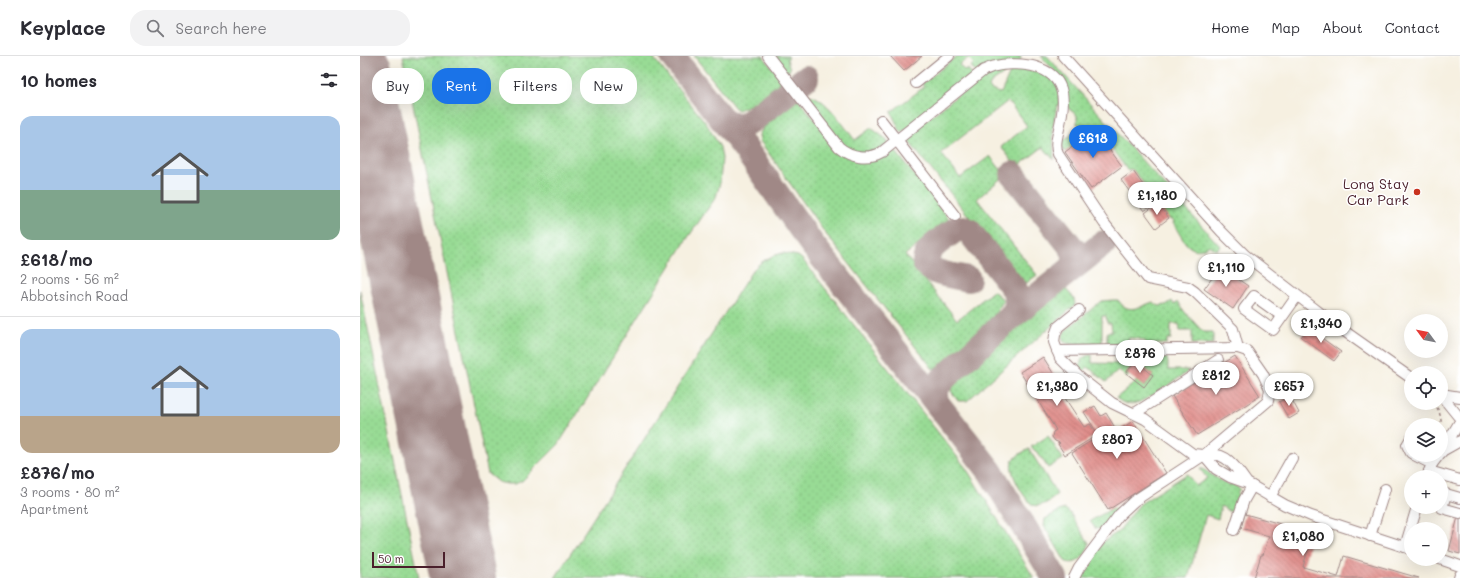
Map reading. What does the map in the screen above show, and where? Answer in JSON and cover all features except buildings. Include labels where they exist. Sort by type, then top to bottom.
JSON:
[{"type":"street","points":[[768,56],[843,150],[856,156],[870,156],[882,152],[984,70],[996,65],[1009,65],[1033,66],[1046,71],[1054,77],[1061,89],[1063,105],[1055,147],[1058,154],[1104,223],[1148,279],[1188,287],[1195,292],[1233,329],[1238,348]]},
{"type":"street","points":[[916,83],[949,56]]},
{"type":"street","points":[[1063,56],[1221,231],[1245,255],[1297,296],[1404,373]]},
{"type":"street","points":[[881,120],[955,216]]},
{"type":"street","points":[[1282,316],[1297,296]]},
{"type":"street","points":[[1079,310],[1058,327],[1054,342],[1060,358],[1079,377],[1112,403],[1120,408],[1135,413],[1194,454],[1204,456],[1216,469],[1230,477],[1250,484],[1270,497],[1311,516],[1404,547]]},
{"type":"street","points":[[1057,350],[1238,348],[1247,351],[1263,374],[1270,389],[1268,401],[1204,456],[1134,501],[1119,515],[1079,568],[1074,578]]},
{"type":"street","points":[[1135,413],[1218,360]]},
{"type":"street","points":[[1448,396],[1460,397]]},
{"type":"street","points":[[1448,404],[1459,418],[1448,439]]},
{"type":"street","points":[[1448,449],[1460,441]]},
{"type":"street","points":[[1270,497],[1292,458]]},
{"type":"street","points":[[1421,462],[1428,470]]},
{"type":"street","points":[[1448,477],[1460,480]]},
{"type":"street","points":[[1234,530],[1250,484]]},
{"type":"street","points":[[1370,536],[1385,489]]},
{"type":"street","points":[[1460,498],[1446,494],[1442,508],[1460,513]]},
{"type":"street","points":[[1448,562],[1460,566]]},
{"type":"green space","points":[[403,56],[652,56],[706,123],[720,147],[722,158],[720,183],[716,197],[689,236],[558,445],[522,481],[515,484],[498,482],[488,474],[413,104],[424,104],[424,68],[405,68]]},
{"type":"green space","points":[[694,56],[763,56],[782,80],[756,102],[738,110]]},
{"type":"green space","points":[[773,56],[789,57],[787,59],[790,69],[785,76]]},
{"type":"green space","points":[[957,56],[1021,56],[1020,62],[976,73],[971,66],[974,64],[968,58],[959,65],[965,71],[968,69],[973,76],[950,93],[947,93],[902,133],[891,112],[924,87],[922,84]]},
{"type":"green space","points":[[1041,56],[1047,56],[1220,246],[1216,250],[1210,245],[1203,249],[1197,250],[1188,245],[1173,223],[1174,221],[1172,219],[1170,220],[1162,209],[1165,206],[1162,204],[1163,202],[1160,202],[1158,199],[1157,200],[1133,170],[1128,170],[1125,167],[1096,127],[1077,124],[1077,115],[1069,109],[1067,105],[1061,78]]},
{"type":"green space","points":[[1012,68],[1039,72],[1051,78],[1058,89],[1059,105],[1057,105],[1053,127],[1054,160],[1043,147],[1017,167],[1001,147],[1027,126],[1008,101],[941,153],[960,178],[990,156],[1005,175],[977,199],[1037,275],[1024,285],[905,137],[986,73],[1005,69],[1004,74],[991,83],[989,87],[991,90],[1001,93]]},
{"type":"green space","points":[[807,95],[814,96],[827,106],[855,140],[871,128],[885,138],[889,144],[868,154],[846,149],[802,97]]},
{"type":"green space","points":[[798,99],[844,155],[893,148],[950,220],[905,255],[957,320],[993,291],[1004,300],[982,331],[964,349],[944,364],[933,369],[825,233],[760,141],[759,135],[763,128]]},
{"type":"green space","points":[[1078,127],[1092,128],[1095,130],[1065,152],[1060,145],[1061,138],[1065,140]]},
{"type":"green space","points":[[783,253],[798,256],[803,260],[966,468],[1034,578],[555,578],[752,271],[766,259]]},
{"type":"green space","points":[[1062,285],[1074,298],[1075,305],[967,401],[958,401],[951,391],[957,379],[1059,286]]},
{"type":"green space","points":[[360,290],[419,578],[360,578]]},
{"type":"green space","points":[[1118,300],[1122,305],[1132,309],[1153,302],[1159,306],[1166,305],[1172,301],[1174,305],[1178,301],[1184,311],[1203,332],[1213,332],[1213,344],[1192,344],[1192,331],[1180,331],[1179,324],[1171,324],[1171,339],[1167,339],[1167,344],[1148,344],[1141,339],[1128,338],[1128,342],[1119,342],[1118,344],[1107,345],[1107,332],[1112,332],[1111,323],[1107,323],[1106,316],[1102,316],[1102,345],[1069,344],[1064,342],[1062,337],[1065,331],[1101,301]]},
{"type":"green space","points":[[1161,354],[1167,358],[1168,370],[1189,370],[1150,397],[1130,404],[1124,403],[1116,398],[1137,381],[1144,387],[1153,375],[1136,361],[1126,373],[1128,375],[1127,378],[1119,370],[1106,382],[1088,367],[1083,372],[1080,367],[1083,358],[1089,355],[1092,355],[1092,363],[1129,364],[1129,355]]},
{"type":"green space","points":[[1048,436],[1063,459],[1048,468],[1037,452],[1031,447]]},
{"type":"green space","points":[[1029,449],[1057,494],[1050,501],[1036,506],[1026,498],[1015,479],[1011,466],[1013,460],[1019,454]]},
{"type":"green space","points":[[1200,469],[1203,469],[1229,486],[1232,484],[1240,489],[1237,493],[1239,495],[1235,502],[1234,514],[1221,506],[1218,519],[1206,515],[1188,578],[1081,578],[1085,569],[1104,541],[1118,532],[1140,504],[1187,474],[1196,486],[1207,478]]},
{"type":"green space","points":[[1113,508],[1116,510],[1101,530],[1095,528],[1090,521]]},
{"type":"green space","points":[[1065,509],[1070,513],[1089,543],[1081,559],[1073,563],[1065,561],[1044,526],[1045,519]]},
{"type":"taxiway","points":[[672,56],[744,147],[811,243],[990,471],[1055,578]]},
{"type":"taxiway","points":[[722,119],[735,125],[748,123],[806,78]]},
{"type":"taxiway","points":[[1013,174],[1073,249],[1076,261],[1072,268]]},
{"type":"taxiway","points":[[968,279],[938,272],[928,267],[925,263],[928,252],[932,247],[958,228],[969,231],[1015,290],[1017,304],[1011,317]]},
{"type":"taxiway","points":[[936,401],[936,389],[943,379],[1011,317],[1104,243]]},
{"type":"runway","points":[[360,73],[463,578]]},
{"type":"place","name":"Long Stay Car Park","points":[[1417,192]]}]
